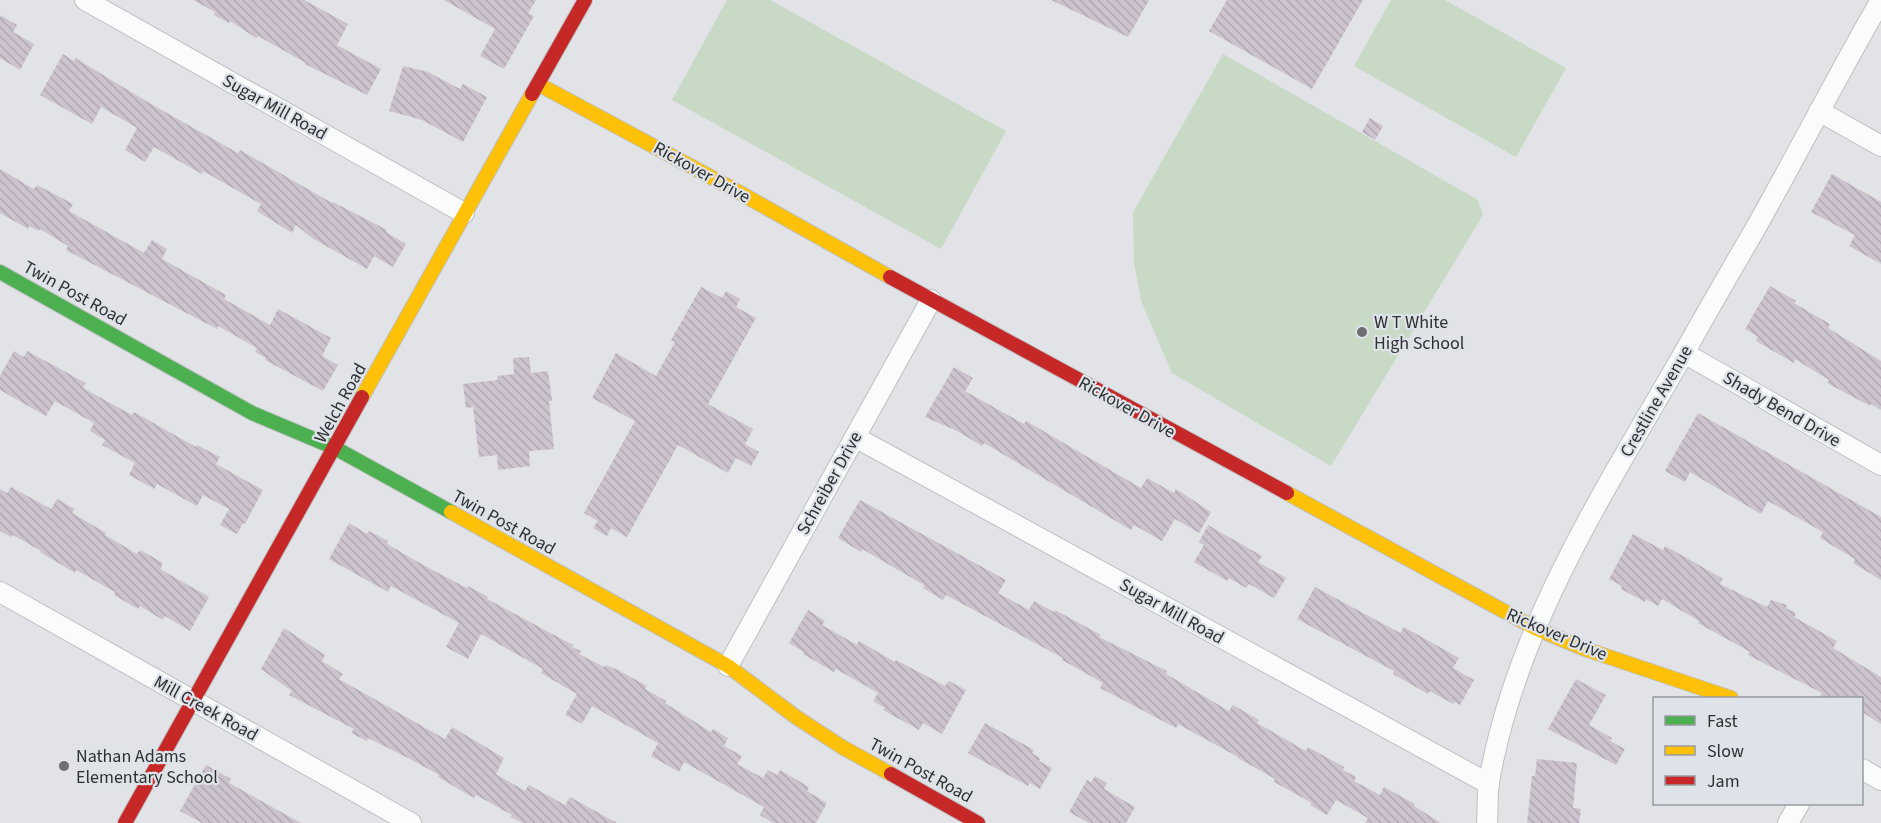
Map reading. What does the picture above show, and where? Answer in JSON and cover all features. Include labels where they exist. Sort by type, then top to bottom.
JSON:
[{"type":"street","name":"Sugar Mill Road","points":[[85,0],[464,213]]},
{"type":"street","name":"Welch Road","points":[[126,823],[464,213],[585,0]]},
{"type":"street","name":"Crestline Avenue","points":[[1487,823],[1489,784],[1505,710],[1535,628],[1609,482],[1753,232],[1881,0]]},
{"type":"street","name":"Rickover Drive","points":[[538,84],[1535,628],[1585,649],[1725,697]]},
{"type":"street","points":[[1819,111],[1881,146]]},
{"type":"street","name":"Twin Post Road","points":[[0,272],[252,413],[335,448],[728,666],[796,717],[842,747],[978,823]]},
{"type":"street","name":"Schreiber Drive","points":[[728,666],[931,300]]},
{"type":"street","name":"Shady Bend Drive","points":[[1684,353],[1881,465]]},
{"type":"street","name":"Sugar Mill Road","points":[[855,437],[1489,784]]},
{"type":"street","name":"Mill Creek Road","points":[[0,592],[411,823]]},
{"type":"street","points":[[1863,770],[1881,780]]},
{"type":"street","points":[[1788,823],[1798,805]]},
{"type":"green space","points":[[727,0],[770,0],[1006,131],[941,249],[672,100]]},
{"type":"green space","points":[[1391,0],[1445,0],[1566,68],[1516,157],[1354,66]]},
{"type":"green space","points":[[1223,54],[1478,200],[1483,215],[1331,466],[1172,373],[1141,301],[1134,262],[1133,212]]},
{"type":"building","points":[[193,0],[304,0],[348,24],[337,45],[381,69],[367,95],[305,64],[258,36],[256,38],[230,21],[229,23],[214,15],[215,12]]},
{"type":"building","points":[[444,0],[536,0],[528,13],[534,16],[504,69],[480,56],[495,29]]},
{"type":"building","points":[[1051,0],[1149,0],[1128,37]]},
{"type":"building","points":[[1227,0],[1363,0],[1312,89],[1209,31]]},
{"type":"building","points":[[0,15],[17,25],[13,32],[34,44],[20,70],[0,58]]},
{"type":"building","points":[[63,54],[74,61],[75,58],[238,153],[240,150],[332,203],[387,230],[386,232],[406,244],[393,267],[374,256],[367,269],[312,238],[296,225],[292,233],[257,211],[261,204],[203,171],[202,174],[154,147],[145,162],[125,150],[137,128],[101,107],[92,124],[40,95]]},
{"type":"building","points":[[403,66],[428,72],[460,89],[463,84],[487,97],[463,142],[422,120],[389,111]]},
{"type":"building","points":[[1370,118],[1383,126],[1375,140],[1362,132]]},
{"type":"building","points":[[0,169],[34,189],[37,185],[73,204],[69,211],[144,253],[152,240],[167,249],[162,259],[226,295],[224,299],[270,325],[278,309],[331,338],[322,356],[338,365],[323,391],[265,360],[266,358],[255,352],[257,348],[218,326],[217,329],[66,250],[68,246],[40,229],[39,231],[29,226],[28,229],[0,213]]},
{"type":"building","points":[[1832,174],[1881,202],[1881,264],[1849,246],[1855,235],[1811,212]]},
{"type":"building","points":[[1770,286],[1830,324],[1828,328],[1881,361],[1881,410],[1827,383],[1829,380],[1795,359],[1794,363],[1756,341],[1758,337],[1745,329]]},
{"type":"building","points":[[701,287],[722,298],[726,291],[740,299],[736,307],[756,318],[708,404],[753,429],[745,444],[759,452],[751,466],[736,458],[728,473],[678,445],[627,537],[611,528],[607,536],[593,528],[598,521],[584,513],[635,421],[592,398],[616,353],[656,376],[675,342],[671,340]]},
{"type":"building","points":[[14,351],[24,357],[27,351],[86,383],[83,388],[132,415],[134,412],[196,447],[197,445],[220,457],[216,464],[263,490],[245,524],[243,523],[237,534],[220,525],[229,509],[203,495],[197,506],[157,484],[154,489],[129,475],[135,463],[102,445],[105,440],[90,431],[94,423],[55,401],[46,416],[0,390],[0,376]]},
{"type":"building","points":[[529,357],[531,373],[548,371],[554,449],[529,451],[530,466],[498,470],[497,455],[479,457],[473,407],[466,408],[463,384],[498,380],[497,376],[514,374],[513,358]]},
{"type":"building","points":[[954,367],[973,378],[965,391],[1024,424],[1026,421],[1141,488],[1147,478],[1174,493],[1176,489],[1211,512],[1199,533],[1175,519],[1162,541],[1134,525],[1131,530],[984,443],[982,446],[957,431],[925,417]]},
{"type":"building","points":[[1698,413],[1881,517],[1881,580],[1853,563],[1855,559],[1820,538],[1823,532],[1768,501],[1761,514],[1690,472],[1685,482],[1665,471]]},
{"type":"building","points":[[11,487],[51,509],[57,499],[75,509],[72,513],[106,533],[105,535],[137,554],[140,550],[163,563],[160,569],[209,597],[190,631],[165,616],[163,620],[140,606],[138,609],[114,595],[115,592],[76,570],[75,573],[13,535],[11,537],[0,531],[0,489],[7,493]]},
{"type":"building","points":[[860,500],[1006,580],[998,593],[1029,610],[1034,601],[1054,612],[1055,610],[1101,635],[1099,637],[1167,671],[1166,674],[1229,711],[1233,705],[1259,720],[1257,723],[1306,751],[1308,747],[1344,767],[1343,770],[1356,777],[1354,781],[1380,795],[1384,787],[1415,804],[1414,806],[1441,823],[1365,823],[1368,818],[1336,800],[1327,815],[1310,805],[1312,803],[1274,782],[1275,779],[1238,757],[1178,724],[1176,728],[1100,688],[1103,683],[1062,660],[1063,658],[946,595],[943,600],[923,588],[924,585],[862,549],[861,552],[838,538]]},
{"type":"building","points":[[349,523],[367,534],[369,531],[388,541],[387,544],[425,566],[467,588],[468,586],[488,597],[487,599],[573,645],[572,647],[581,651],[579,654],[604,667],[606,665],[618,670],[647,686],[645,689],[666,701],[665,703],[711,732],[713,729],[728,738],[724,746],[742,756],[737,764],[763,778],[768,770],[777,775],[780,770],[809,787],[807,791],[827,803],[816,823],[773,823],[760,815],[764,807],[684,762],[679,772],[651,756],[658,743],[592,706],[582,724],[565,715],[577,694],[541,673],[543,669],[481,634],[468,659],[446,647],[459,623],[391,586],[388,592],[329,559]]},
{"type":"building","points":[[1208,525],[1262,556],[1258,562],[1286,578],[1274,598],[1249,584],[1246,588],[1229,578],[1227,581],[1194,562],[1204,545],[1199,542]]},
{"type":"building","points":[[1633,534],[1663,550],[1665,546],[1723,579],[1720,584],[1767,607],[1771,600],[1787,605],[1786,608],[1796,613],[1794,617],[1837,641],[1833,648],[1881,677],[1881,724],[1863,713],[1863,697],[1820,697],[1822,693],[1748,655],[1750,652],[1698,623],[1699,621],[1662,599],[1658,606],[1646,599],[1645,602],[1621,589],[1622,586],[1609,579]]},
{"type":"building","points":[[1315,587],[1400,633],[1404,627],[1459,658],[1453,668],[1474,680],[1460,705],[1455,702],[1453,704],[1430,691],[1428,694],[1393,674],[1394,671],[1297,619]]},
{"type":"building","points":[[808,610],[825,621],[822,625],[857,645],[859,641],[895,662],[896,660],[945,686],[949,681],[966,690],[942,734],[923,723],[919,730],[883,710],[885,708],[873,701],[878,693],[836,669],[834,672],[789,643]]},
{"type":"building","points":[[284,628],[325,655],[322,661],[343,674],[339,679],[445,739],[452,727],[504,758],[496,774],[525,791],[529,785],[565,805],[570,797],[617,823],[523,823],[476,795],[474,798],[412,760],[368,738],[367,741],[351,733],[354,729],[289,695],[292,691],[261,669]]},
{"type":"building","points":[[1576,679],[1606,695],[1589,725],[1612,738],[1610,741],[1625,749],[1616,765],[1548,729]]},
{"type":"building","points":[[985,723],[1034,750],[1032,753],[1040,758],[1039,761],[1052,768],[1040,789],[1030,783],[1028,786],[968,753]]},
{"type":"building","points":[[1537,759],[1577,763],[1573,808],[1581,809],[1579,823],[1527,823],[1532,776],[1535,776]]},
{"type":"building","points":[[206,765],[231,779],[229,783],[301,823],[202,823],[180,811]]},
{"type":"building","points":[[1095,776],[1107,783],[1104,789],[1135,807],[1126,823],[1089,823],[1069,812],[1087,780],[1091,782]]},
{"type":"traffic: fast","points":[[0,272],[252,413],[335,448],[451,512]]},
{"type":"traffic: slow","points":[[538,84],[890,277]]},
{"type":"traffic: slow","points":[[362,397],[532,94]]},
{"type":"traffic: slow","points":[[1287,493],[1535,628],[1585,649],[1728,697]]},
{"type":"traffic: slow","points":[[451,512],[728,666],[796,717],[842,747],[891,774]]},
{"type":"traffic: jam","points":[[532,94],[585,0]]},
{"type":"traffic: jam","points":[[890,277],[1287,493]]},
{"type":"traffic: jam","points":[[125,823],[362,397]]},
{"type":"traffic: jam","points":[[891,774],[978,823]]},
{"type":"place","name":"W T White High School","points":[[1362,332]]},
{"type":"place","name":"Nathan Adams Elementary School","points":[[64,766]]}]
